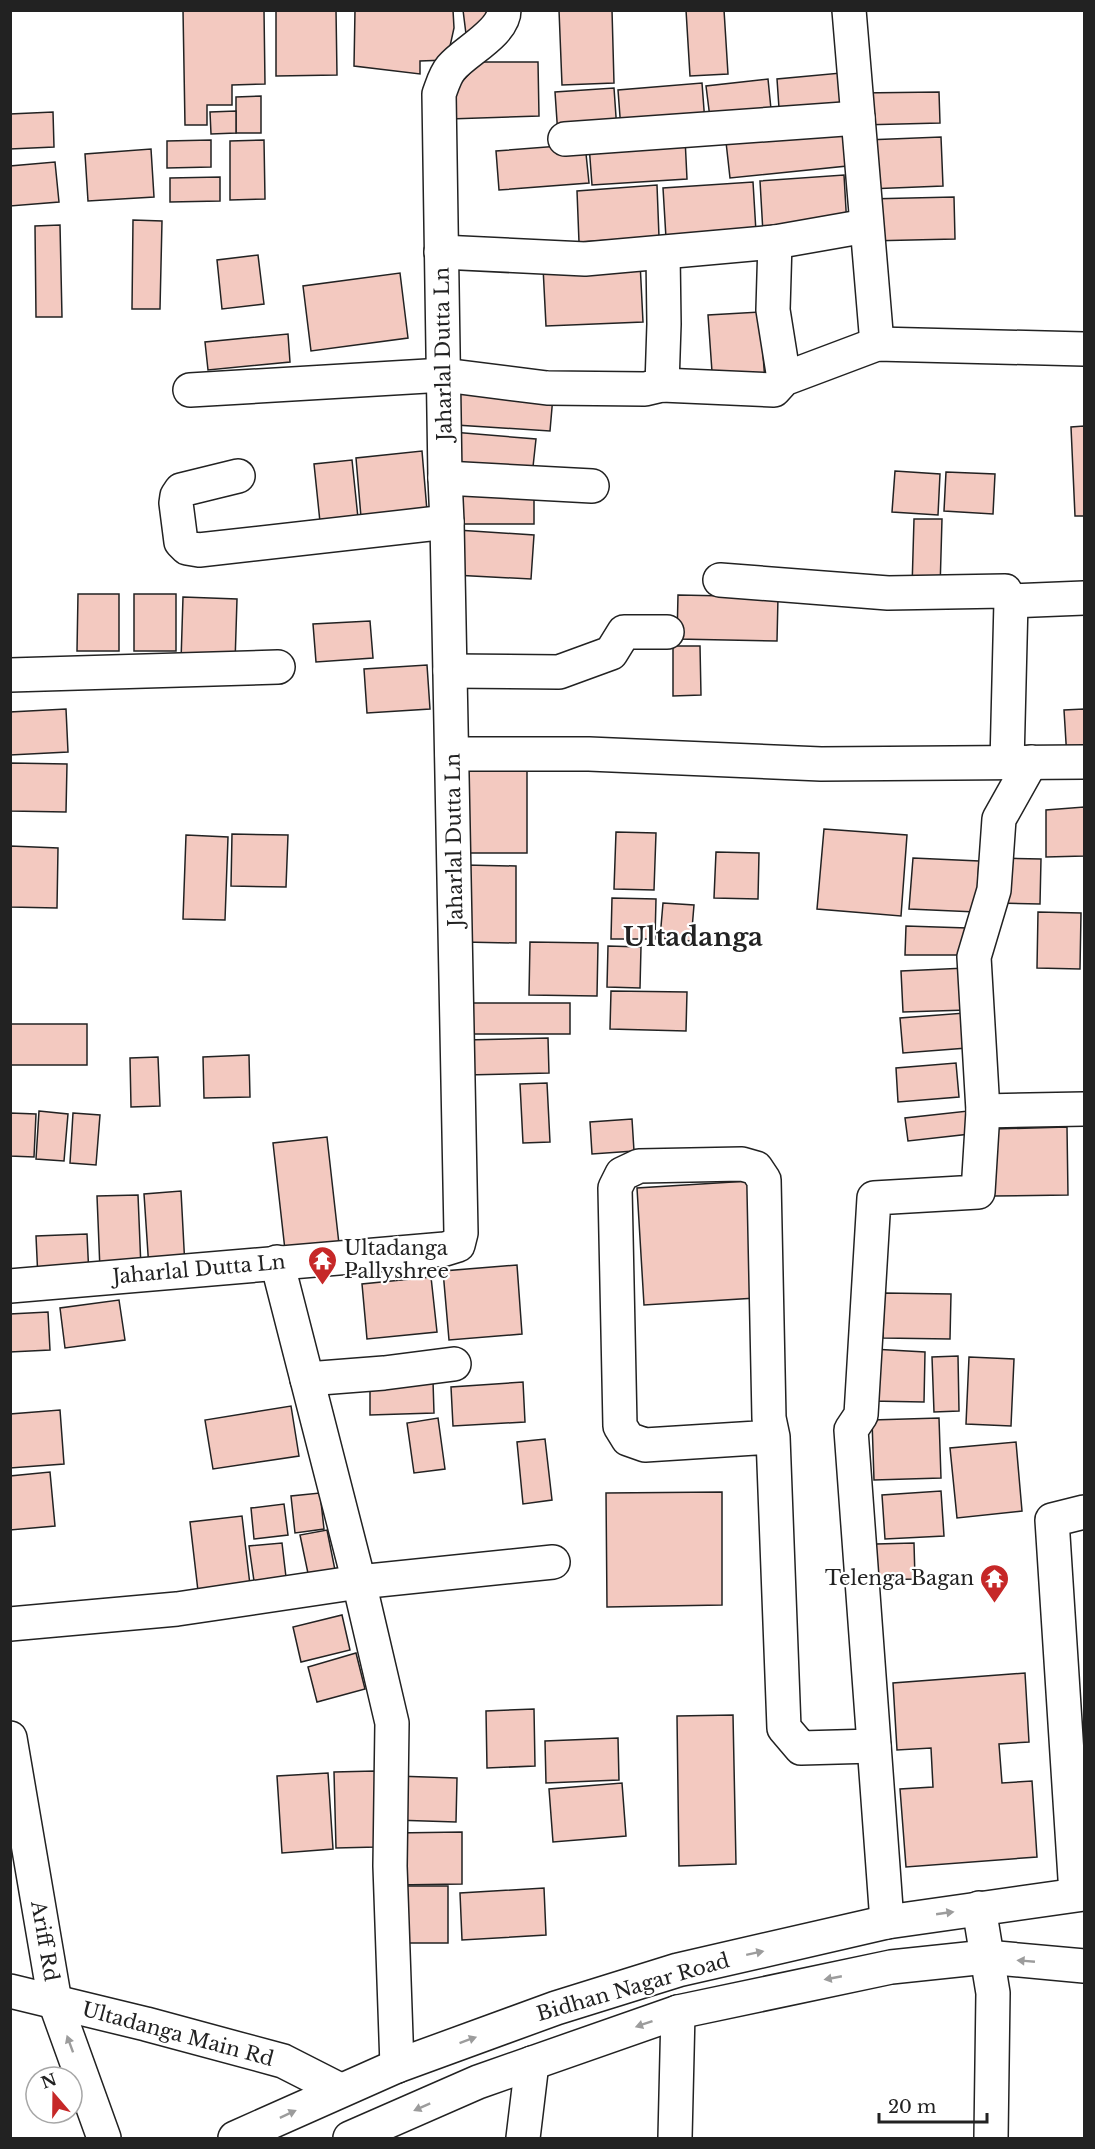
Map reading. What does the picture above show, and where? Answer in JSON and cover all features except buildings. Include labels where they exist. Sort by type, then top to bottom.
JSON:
[{"type":"street","name":"Jaharlal Dutta Ln","points":[[10,1286],[445,1249],[458,1245],[461,1233],[439,94],[448,71],[464,54],[493,33],[504,17],[504,10]]},
{"type":"street","points":[[849,10],[877,344]]},
{"type":"street","points":[[565,140],[858,118]]},
{"type":"street","points":[[441,252],[585,260],[775,242],[866,226]]},
{"type":"street","points":[[775,242],[773,310],[784,379]]},
{"type":"street","points":[[662,385],[663,253]]},
{"type":"street","points":[[190,390],[444,375],[547,388],[645,389],[662,385],[774,390],[784,379],[877,344],[1084,349]]},
{"type":"street","points":[[238,476],[181,490],[176,503],[181,542],[188,548],[199,550],[447,522]]},
{"type":"street","points":[[445,478],[592,486]]},
{"type":"street","points":[[720,580],[888,592],[1005,591],[1011,601],[1019,763],[999,819],[993,890],[974,957],[983,1111],[978,1192],[874,1198],[861,1415],[851,1430],[887,1922]]},
{"type":"street","points":[[1011,601],[1084,598]]},
{"type":"street","points":[[450,670],[560,672],[611,653],[624,632],[668,632]]},
{"type":"street","points":[[10,675],[278,667]]},
{"type":"street","points":[[452,754],[589,754],[821,764],[1084,762]]},
{"type":"street","points":[[983,1111],[1084,1109]]},
{"type":"street","points":[[773,1437],[645,1445],[628,1439],[620,1426],[615,1188],[622,1174],[639,1166],[742,1164],[756,1168],[764,1180],[769,1418],[773,1437],[784,1728],[801,1749],[874,1746]]},
{"type":"street","points":[[277,1262],[360,1582],[392,1723],[390,1866],[397,2066]]},
{"type":"street","points":[[307,1379],[384,1373],[454,1364]]},
{"type":"street","points":[[1080,1894],[1052,1521],[1084,1512]]},
{"type":"street","points":[[10,1624],[177,1609],[360,1582],[553,1562]]},
{"type":"street","name":"Ariff Rd","points":[[10,1738],[55,2002],[104,2139]]},
{"type":"street","name":"Bidhan Nagar Road","points":[[235,2139],[397,2066],[556,2008],[678,1970],[887,1922],[1080,1894]]},
{"type":"street","points":[[979,1908],[993,1993],[991,2139]]},
{"type":"street","name":"Bidhan Nagar Road","points":[[350,2139],[478,2082],[678,2012],[891,1967],[986,1958],[1084,1966]]},
{"type":"street","name":"Ultadanga Main Rd","points":[[10,1992],[146,2024],[283,2061],[340,2090]]},
{"type":"street","points":[[675,2139],[678,2012]]},
{"type":"street","points":[[523,2139],[532,2063]]},
{"type":"place","name":"Ultadanga Pallyshree","points":[[323,1286]]},
{"type":"place","name":"Telenga Bagan","points":[[995,1604]]},
{"type":"district","name":"Ultadanga","points":[[693,937]]}]
